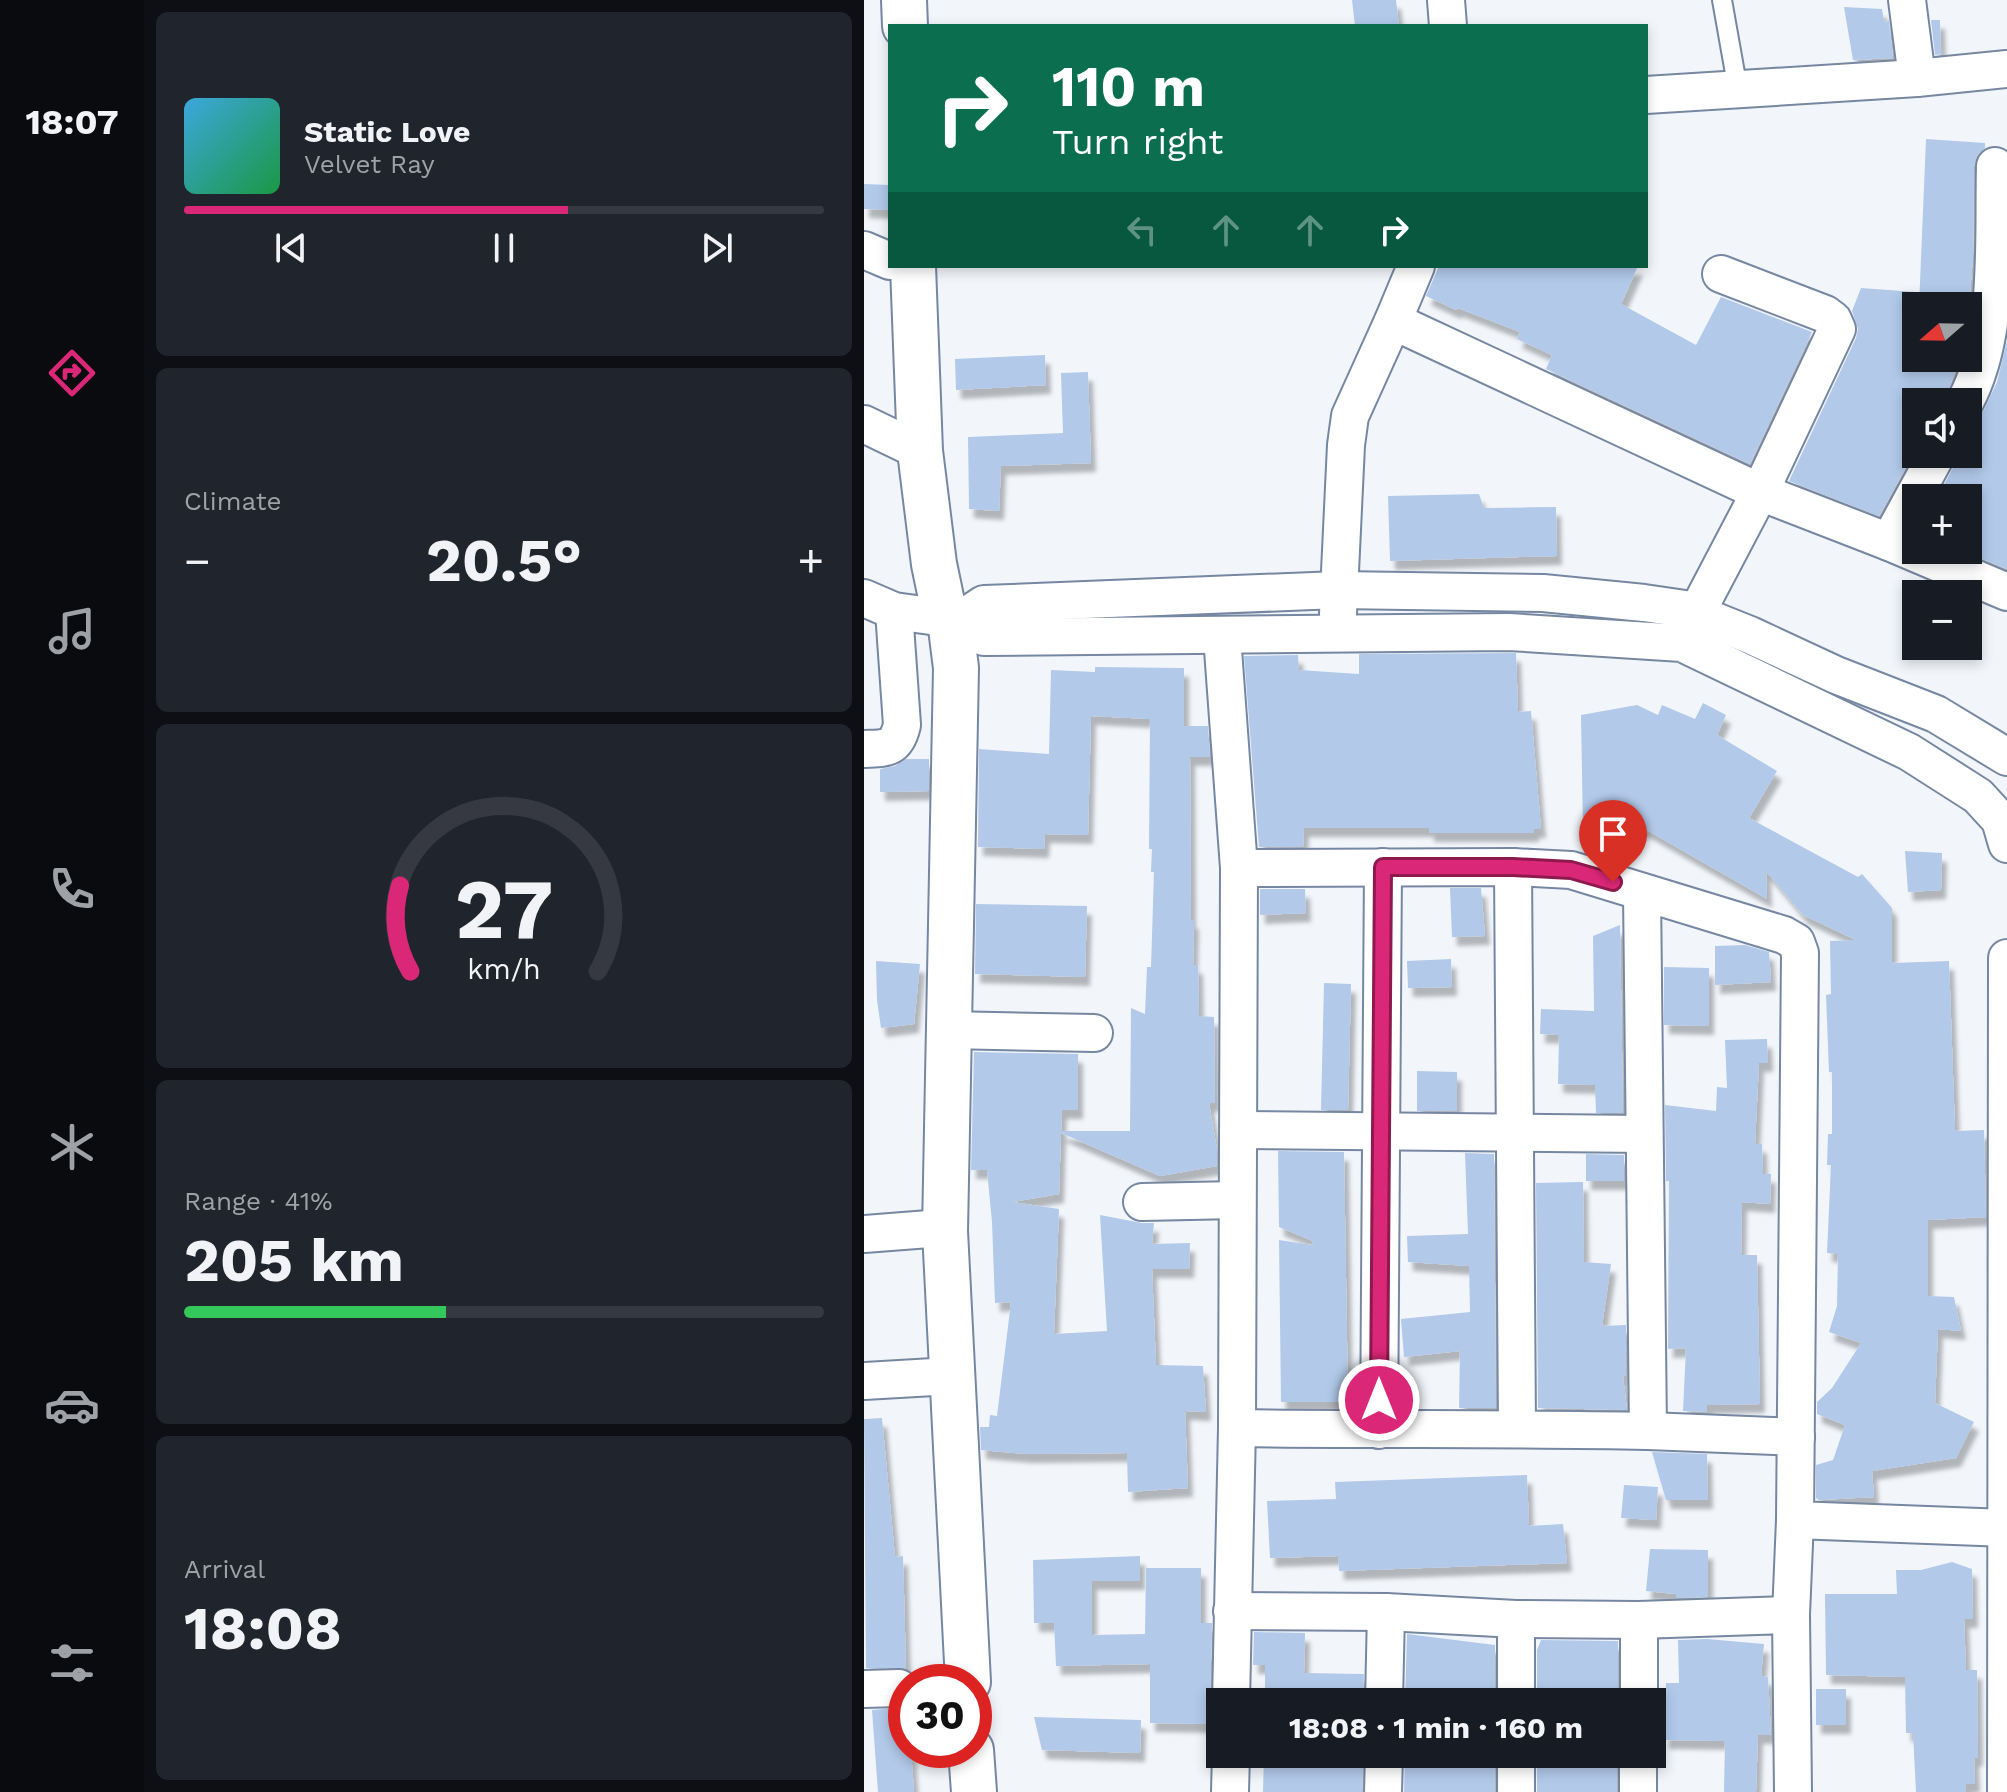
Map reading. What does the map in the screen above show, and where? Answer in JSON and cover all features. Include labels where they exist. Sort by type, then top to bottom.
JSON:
[{"type":"street","points":[[904,0],[905,24]]},
{"type":"street","points":[[1446,0],[1448,24]]},
{"type":"street","points":[[1907,0],[1917,78]]},
{"type":"street","points":[[1648,95],[1917,78],[2007,69]]},
{"type":"street","points":[[1972,388],[1990,321],[1995,166]]},
{"type":"street","points":[[864,250],[888,259]]},
{"type":"street","points":[[905,268],[920,451],[934,564],[943,607],[955,619],[984,637],[1689,628],[1836,675],[1936,714],[2007,757]]},
{"type":"street","points":[[1338,632],[1350,416],[1415,268]]},
{"type":"street","points":[[1689,628],[1760,492],[1837,329],[1833,320],[1825,314],[1721,274]]},
{"type":"street","points":[[1393,321],[1760,492],[2007,592]]},
{"type":"street","points":[[864,424],[920,451]]},
{"type":"street","points":[[1889,542],[1929,468]]},
{"type":"street","points":[[864,749],[886,748],[894,744],[902,725],[879,604],[955,619],[984,604],[1338,590],[1543,593],[1644,603],[1909,752],[1978,796],[2003,820]]},
{"type":"street","points":[[955,619],[945,1231],[967,1664]]},
{"type":"street","points":[[1222,636],[1239,868],[1237,1428],[1231,1688]]},
{"type":"street","points":[[1379,1430],[1383,867]]},
{"type":"street","points":[[1239,868],[1513,867],[1571,870],[1784,935],[1796,942],[1800,953],[1795,1520],[1791,1615],[1793,1792]]},
{"type":"street","points":[[1513,867],[1517,1428]]},
{"type":"street","points":[[1642,892],[1648,1431]]},
{"type":"street","points":[[2006,1792],[2007,958]]},
{"type":"street","points":[[948,1030],[1094,1033]]},
{"type":"street","points":[[1239,1130],[1644,1134]]},
{"type":"street","points":[[1142,1202],[1237,1200]]},
{"type":"street","points":[[864,1234],[929,1229],[945,1231]]},
{"type":"street","points":[[864,1381],[951,1376]]},
{"type":"street","points":[[1237,1428],[1517,1428],[1796,1437]]},
{"type":"street","points":[[1795,1520],[2006,1528]]},
{"type":"street","points":[[1232,1611],[1386,1612],[1516,1619],[1639,1620],[1791,1615]]},
{"type":"street","points":[[1384,1688],[1386,1612]]},
{"type":"street","points":[[1516,1619],[1516,1688]]},
{"type":"street","points":[[1639,1620],[1639,1688]]},
{"type":"street","points":[[972,1768],[974,1792]]},
{"type":"street","points":[[1230,1792],[1231,1768]]},
{"type":"street","points":[[1383,1792],[1384,1768]]},
{"type":"street","points":[[1516,1768],[1516,1792]]},
{"type":"street","points":[[1638,1768],[1638,1792]]},
{"type":"lane","points":[[1722,0],[1738,90]]},
{"type":"building","points":[[1352,0],[1396,0],[1399,24],[1355,24]]},
{"type":"building","points":[[1844,7],[1882,9],[1884,22],[1889,21],[1893,58],[1853,60]]},
{"type":"building","points":[[1931,20],[1940,20],[1941,54],[1935,55]]},
{"type":"building","points":[[1926,139],[1985,143],[1974,166],[1970,292],[1920,292]]},
{"type":"building","points":[[864,184],[888,185],[888,210],[864,209]]},
{"type":"building","points":[[1438,268],[1637,268],[1621,304],[1696,345],[1721,297],[1812,332],[1750,464],[1546,369],[1552,355],[1517,339],[1520,332],[1426,296]]},
{"type":"building","points":[[1861,288],[1916,292],[1902,292],[1902,372],[1955,372],[1949,388],[1902,388],[1902,468],[1906,468],[1879,516],[1789,481],[1856,338],[1858,329],[1852,311]]},
{"type":"building","points":[[2007,341],[2007,569],[1982,559],[1982,484],[1944,484],[1953,468],[1982,468],[1982,413],[1997,382]]},
{"type":"building","points":[[1045,355],[1046,385],[956,390],[955,359]]},
{"type":"building","points":[[1088,372],[1091,463],[1001,466],[999,511],[969,509],[968,437],[1063,433],[1061,373]]},
{"type":"building","points":[[1479,494],[1484,508],[1556,507],[1557,556],[1390,561],[1388,496]]},
{"type":"building","points":[[1516,653],[1518,712],[1531,711],[1541,829],[1534,829],[1534,833],[1429,833],[1429,828],[1304,828],[1303,847],[1259,847],[1244,656],[1298,655],[1299,670],[1359,674],[1359,654]]},
{"type":"building","points":[[1095,667],[1184,668],[1184,726],[1208,726],[1210,757],[1190,757],[1191,920],[1194,920],[1193,965],[1198,965],[1199,1016],[1214,1017],[1215,1103],[1209,1103],[1217,1166],[1160,1176],[1061,1133],[1059,1194],[1012,1202],[1059,1209],[1054,1334],[1107,1331],[1100,1215],[1154,1223],[1152,1244],[1190,1243],[1189,1269],[1152,1269],[1156,1365],[1203,1366],[1206,1412],[1185,1411],[1188,1488],[1128,1492],[1127,1453],[1026,1454],[981,1450],[980,1427],[989,1427],[990,1415],[997,1416],[1011,1302],[995,1303],[987,1170],[971,1170],[974,1052],[1078,1054],[1078,1110],[1062,1110],[1061,1131],[1130,1131],[1131,1008],[1145,1014],[1147,967],[1151,967],[1154,872],[1151,872],[1152,849],[1149,849],[1150,719],[1091,716],[1088,835],[1045,834],[1044,849],[978,847],[979,749],[1049,754],[1051,670],[1095,672]]},
{"type":"building","points":[[1703,703],[1726,715],[1717,735],[1777,771],[1749,818],[1858,877],[1862,874],[1892,908],[1892,963],[1949,961],[1955,1131],[1984,1130],[1986,1217],[1928,1220],[1928,1296],[1954,1297],[1961,1331],[1938,1329],[1935,1403],[1974,1422],[1956,1458],[1872,1471],[1874,1497],[1816,1498],[1816,1465],[1833,1460],[1845,1425],[1817,1414],[1817,1402],[1832,1388],[1861,1343],[1829,1332],[1837,1306],[1838,1254],[1827,1253],[1831,1165],[1827,1165],[1828,1134],[1832,1134],[1832,1072],[1829,1072],[1826,995],[1831,994],[1830,941],[1856,940],[1803,915],[1766,871],[1767,899],[1645,829],[1606,833],[1583,831],[1581,715],[1637,705],[1658,715],[1662,705],[1695,719]]},
{"type":"building","points":[[906,759],[929,759],[929,791],[880,792],[880,769],[895,766]]},
{"type":"building","points":[[1905,851],[1942,853],[1941,890],[1908,892]]},
{"type":"building","points":[[1450,888],[1481,888],[1485,936],[1452,937]]},
{"type":"building","points":[[1260,889],[1305,889],[1306,913],[1260,915]]},
{"type":"building","points":[[976,904],[1087,906],[1085,977],[975,974]]},
{"type":"building","points":[[1620,925],[1623,1113],[1596,1113],[1595,1085],[1558,1084],[1559,1035],[1540,1034],[1541,1009],[1594,1011],[1593,936]]},
{"type":"building","points":[[1745,945],[1769,952],[1771,982],[1715,985],[1715,946]]},
{"type":"building","points":[[1451,959],[1452,987],[1408,988],[1407,961]]},
{"type":"building","points":[[876,961],[920,964],[914,1024],[881,1028]]},
{"type":"building","points":[[1664,967],[1709,968],[1709,1026],[1664,1025]]},
{"type":"building","points":[[1324,983],[1351,984],[1348,1110],[1321,1110]]},
{"type":"building","points":[[1767,1039],[1768,1063],[1759,1063],[1755,1144],[1762,1144],[1763,1174],[1771,1174],[1770,1204],[1742,1202],[1741,1255],[1757,1255],[1760,1404],[1707,1405],[1707,1412],[1683,1411],[1686,1348],[1668,1349],[1669,1181],[1666,1181],[1665,1105],[1716,1111],[1717,1087],[1727,1088],[1725,1040]]},
{"type":"building","points":[[1417,1071],[1457,1072],[1457,1111],[1417,1111]]},
{"type":"building","points":[[1278,1151],[1344,1152],[1348,1402],[1281,1402],[1279,1240],[1312,1245],[1313,1241],[1279,1227]]},
{"type":"building","points":[[1465,1153],[1494,1154],[1496,1408],[1459,1408],[1460,1351],[1404,1357],[1401,1319],[1470,1312],[1469,1266],[1408,1262],[1407,1236],[1468,1234]]},
{"type":"building","points":[[1586,1154],[1624,1155],[1624,1181],[1586,1181]]},
{"type":"building","points":[[1583,1182],[1584,1262],[1611,1264],[1602,1326],[1626,1325],[1626,1376],[1623,1376],[1627,1410],[1538,1408],[1536,1183]]},
{"type":"building","points":[[882,1418],[895,1557],[903,1556],[906,1664],[888,1664],[888,1669],[866,1668],[864,1419]]},
{"type":"building","points":[[1652,1452],[1707,1454],[1708,1500],[1666,1500]]},
{"type":"building","points":[[1527,1475],[1529,1526],[1563,1524],[1567,1563],[1339,1571],[1338,1556],[1270,1558],[1267,1501],[1336,1499],[1335,1482]]},
{"type":"building","points":[[1624,1485],[1658,1487],[1656,1520],[1621,1518]]},
{"type":"building","points":[[1650,1549],[1708,1550],[1708,1597],[1676,1598],[1676,1594],[1646,1591]]},
{"type":"building","points":[[1140,1556],[1140,1581],[1092,1581],[1092,1635],[1145,1634],[1146,1568],[1201,1568],[1201,1623],[1212,1623],[1206,1724],[1150,1723],[1150,1664],[1056,1666],[1054,1623],[1034,1623],[1033,1560]]},
{"type":"building","points":[[1952,1562],[1972,1569],[1973,1619],[1964,1619],[1966,1670],[1977,1670],[1978,1757],[1974,1758],[1975,1784],[1966,1784],[1966,1792],[1916,1792],[1913,1733],[1906,1733],[1905,1677],[1826,1675],[1825,1594],[1897,1594],[1896,1570],[1921,1570]]},
{"type":"building","points":[[1254,1632],[1305,1633],[1304,1673],[1364,1674],[1364,1688],[1265,1688],[1265,1665],[1253,1665]]},
{"type":"building","points":[[1407,1634],[1495,1645],[1495,1688],[1405,1688]]},
{"type":"building","points":[[1541,1640],[1618,1641],[1618,1688],[1537,1688],[1537,1650]]},
{"type":"building","points":[[1678,1640],[1764,1644],[1761,1676],[1768,1677],[1771,1735],[1758,1735],[1756,1792],[1724,1792],[1725,1741],[1666,1740],[1666,1683],[1679,1683]]},
{"type":"building","points":[[1816,1689],[1846,1689],[1846,1725],[1816,1725]]},
{"type":"building","points":[[888,1709],[888,1768],[912,1768],[914,1792],[878,1792],[872,1710]]},
{"type":"building","points":[[1034,1717],[1141,1720],[1140,1753],[1042,1750]]},
{"type":"building","points":[[1264,1768],[1363,1768],[1362,1792],[1263,1792]]},
{"type":"building","points":[[1405,1768],[1495,1768],[1495,1792],[1404,1792]]},
{"type":"building","points":[[1537,1768],[1617,1768],[1617,1792],[1537,1792]]},
{"type":"route","points":[[1379,1400],[1383,867],[1571,870],[1613,882]]}]
